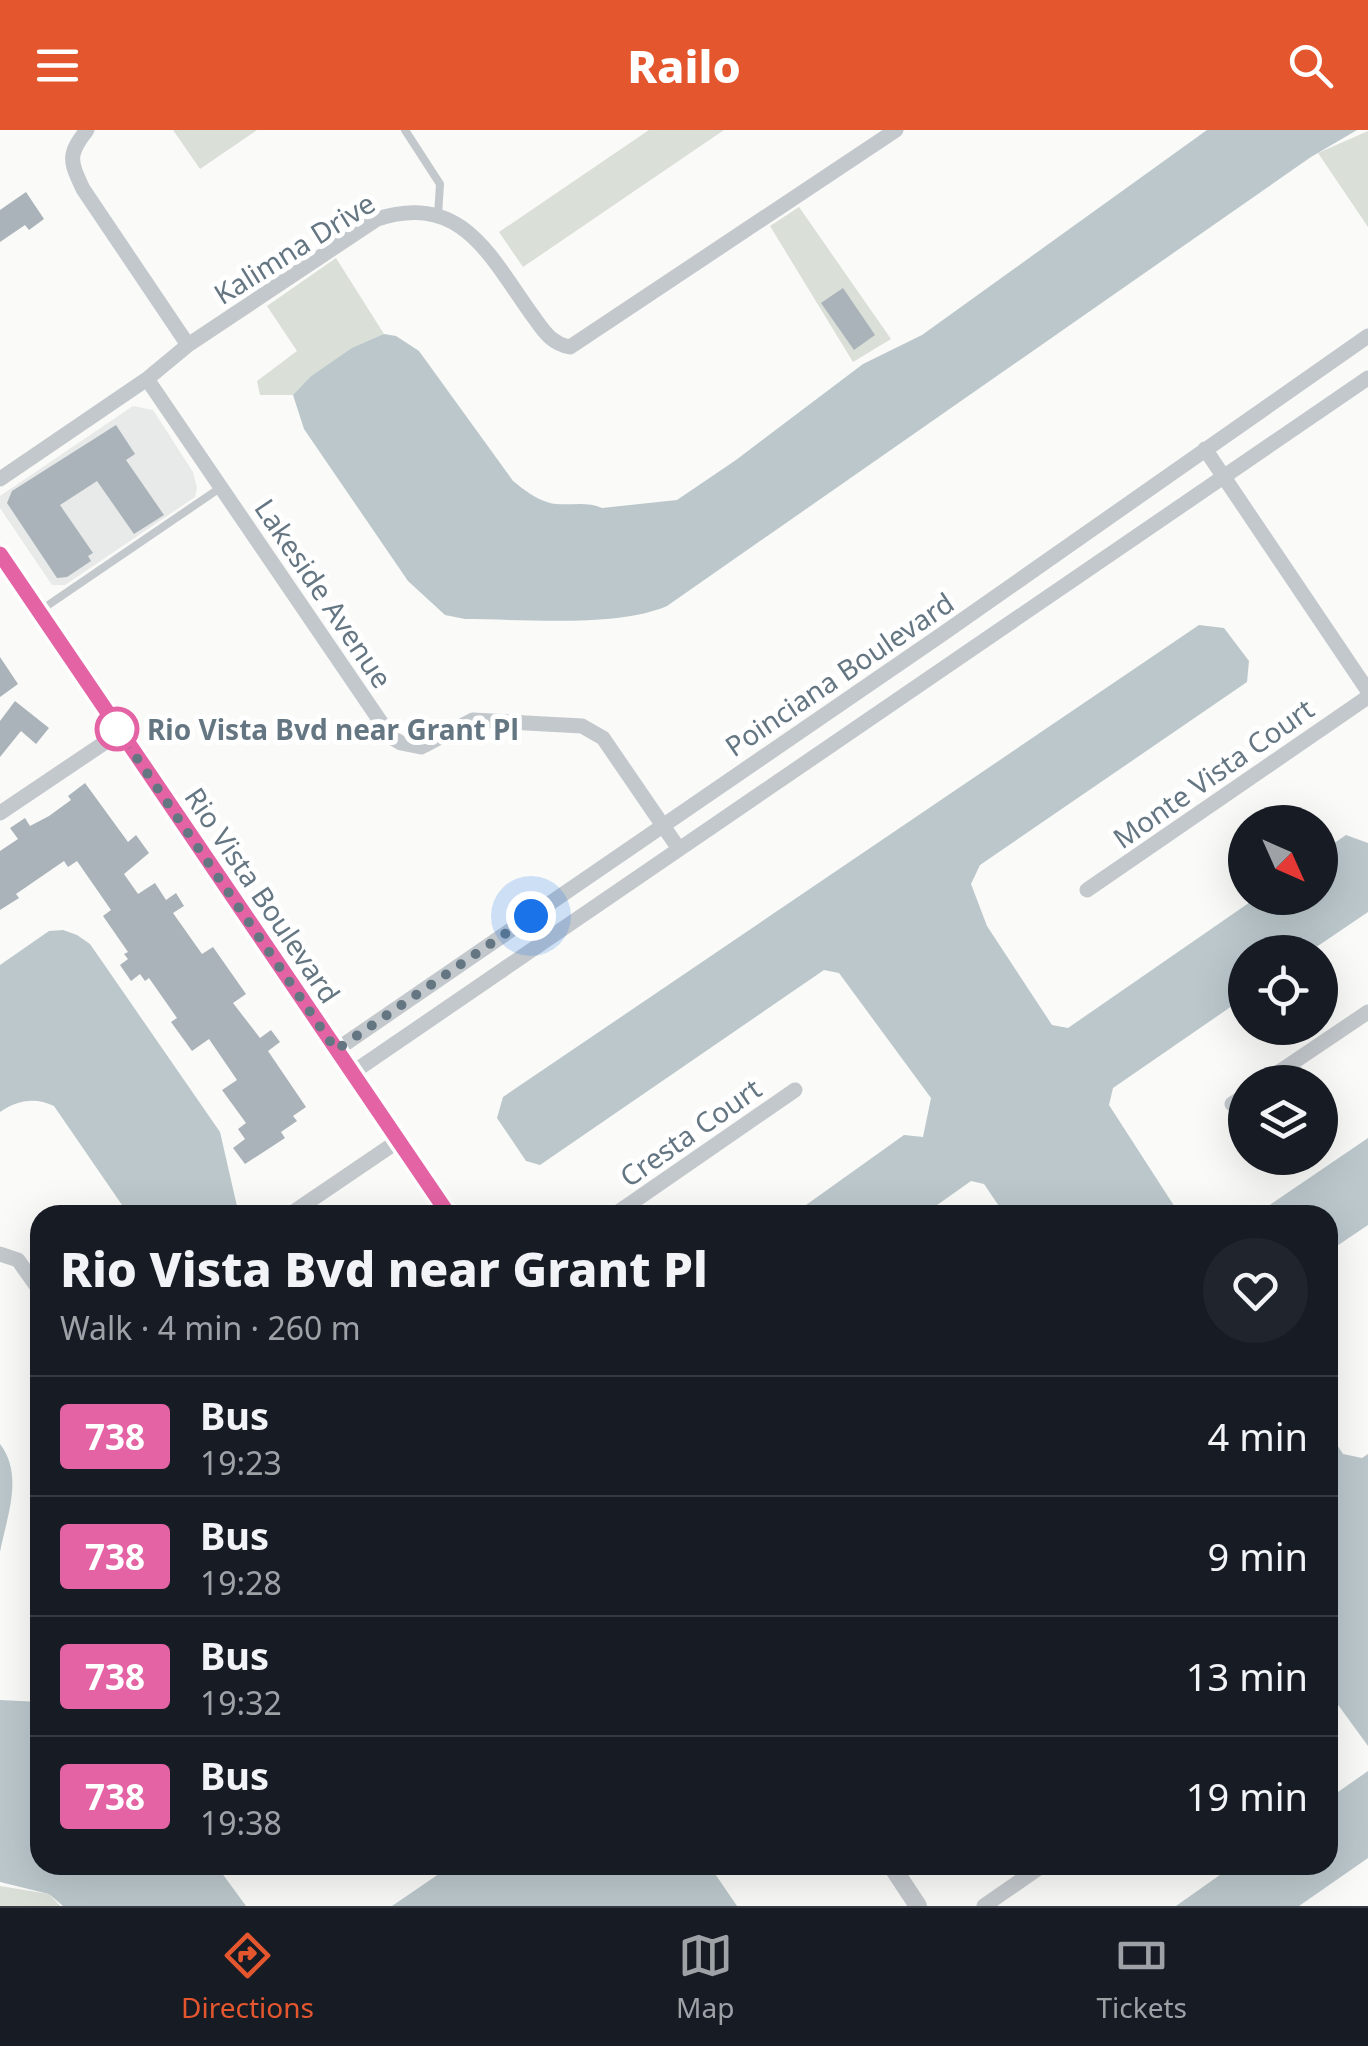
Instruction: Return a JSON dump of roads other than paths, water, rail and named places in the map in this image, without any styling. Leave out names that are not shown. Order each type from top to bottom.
[{"type":"street","points":[[86,130],[72,154],[83,189],[188,346]]},
{"type":"street","points":[[438,215],[472,234],[551,341],[570,347],[896,130]]},
{"type":"street","name":"Kalimna Drive","points":[[0,479],[377,219],[418,211],[438,215]]},
{"type":"street","name":"Poinciana Boulevard","points":[[336,1050],[1368,336]]},
{"type":"street","name":"Poinciana Boulevard","points":[[352,1073],[1368,378]]},
{"type":"street","name":"Lakeside Avenue","points":[[147,379],[392,737],[421,747],[473,720],[582,726],[603,738],[679,849]]},
{"type":"street","points":[[1206,449],[1368,694]]},
{"type":"street","name":"Rio Vista Boulevard","points":[[0,554],[442,1205]]},
{"type":"street","points":[[941,635],[956,659]]},
{"type":"street","name":"Monte Vista Court","points":[[1087,890],[1368,694]]},
{"type":"street","points":[[0,813],[119,733]]},
{"type":"street","points":[[1289,1065],[1368,1012]]},
{"type":"street","name":"Cresta Court","points":[[628,1205],[794,1090]]},
{"type":"street","points":[[304,1205],[398,1141]]},
{"type":"street","points":[[0,1254],[18,1260],[30,1277]]},
{"type":"street","points":[[897,1875],[918,1906]]},
{"type":"street","points":[[984,1906],[1029,1875]]},
{"type":"lane","points":[[405,130],[440,184],[438,215]]},
{"type":"lane","points":[[38,612],[221,487]]},
{"type":"place","name":"Rio Vista Bvd near Grant Pl","points":[[117,729]]}]
